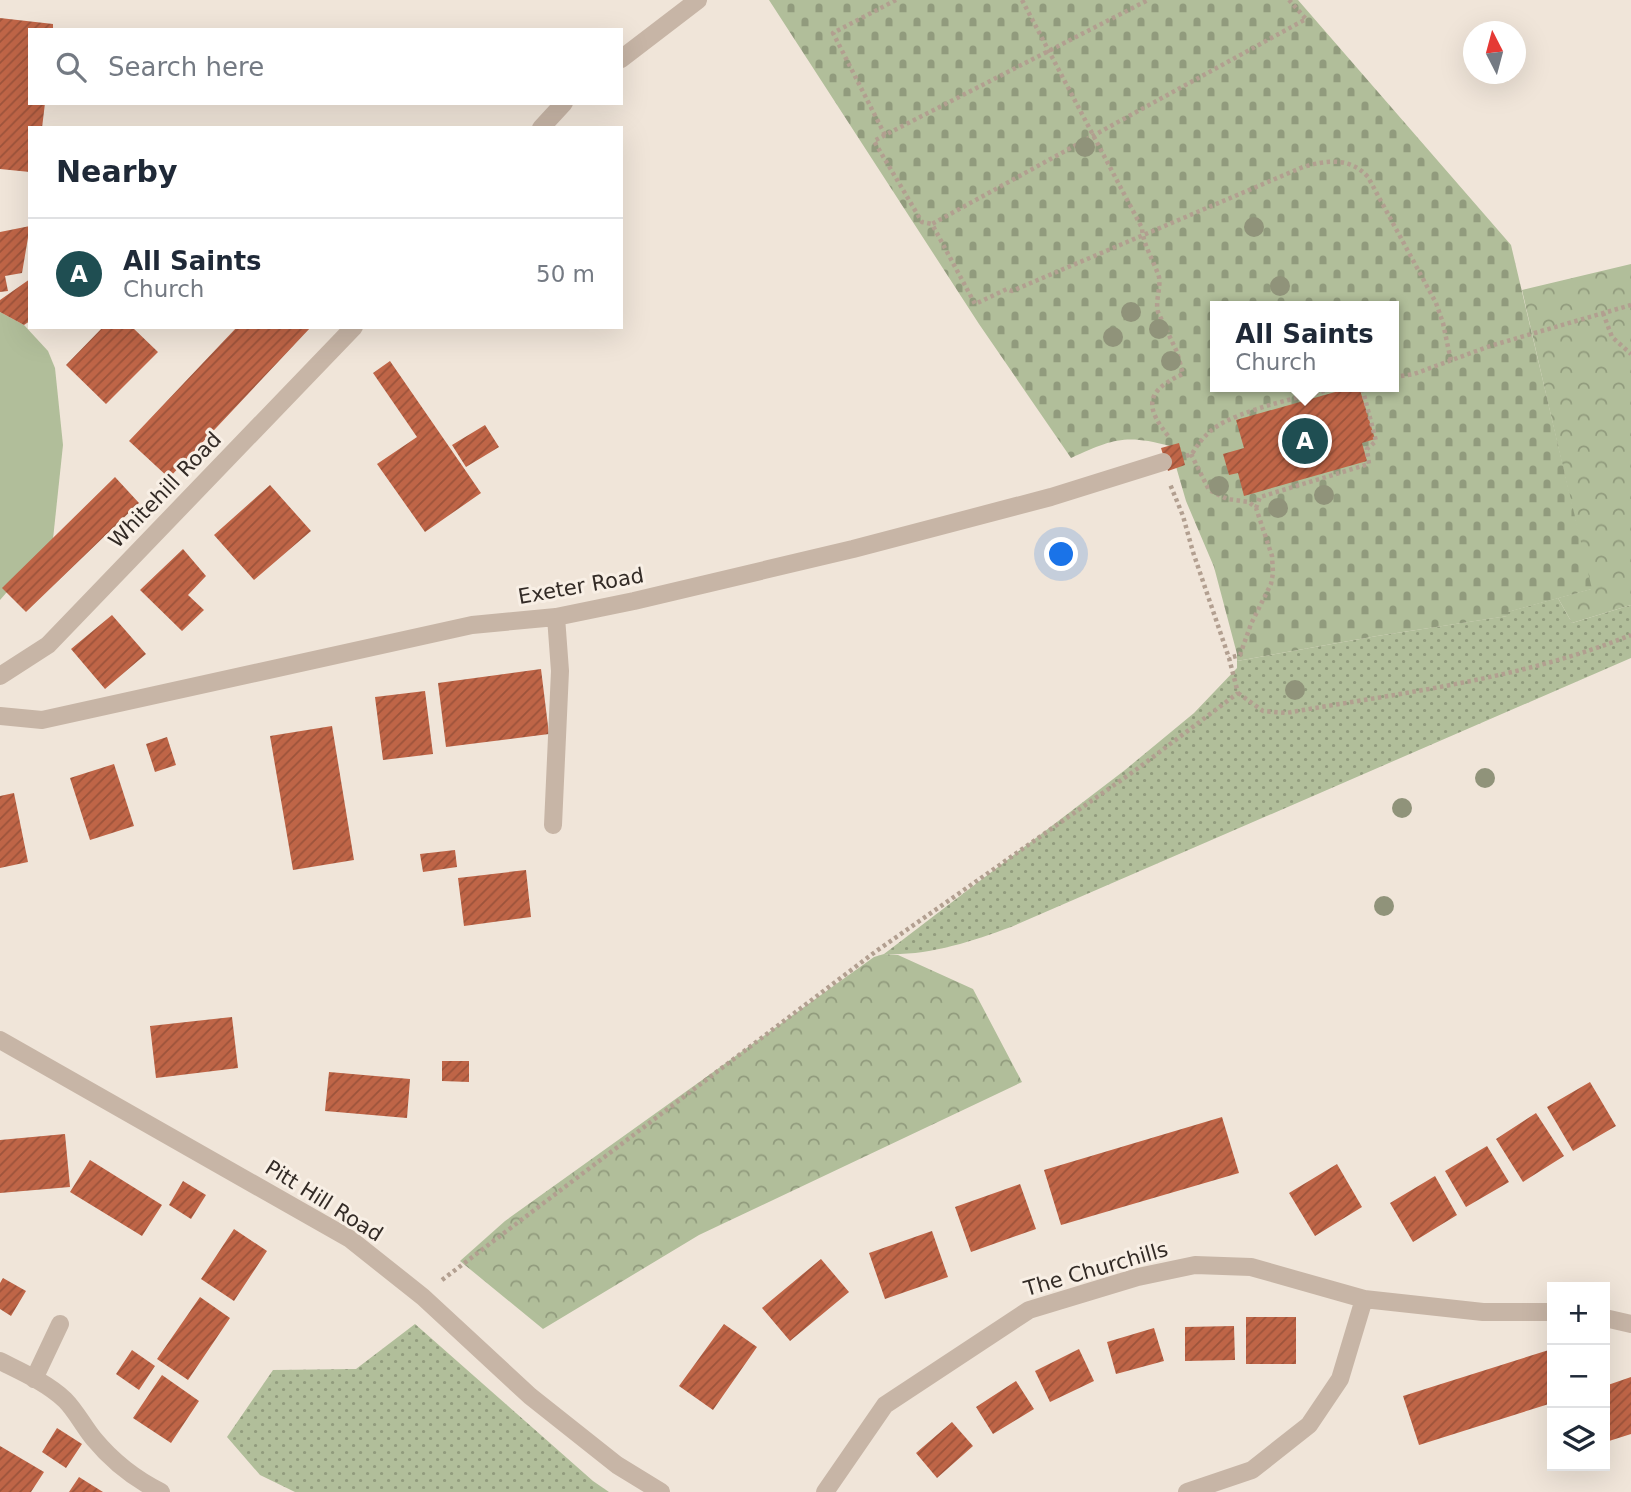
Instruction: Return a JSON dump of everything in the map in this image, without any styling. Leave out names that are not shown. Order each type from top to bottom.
[{"type":"street","points":[[623,57],[698,0]]},
{"type":"street","points":[[543,126],[562,105]]},
{"type":"street","name":"Whitehill Road","points":[[0,676],[48,645],[352,329]]},
{"type":"street","name":"Exeter Road","points":[[0,716],[41,720],[472,625],[556,617],[853,549],[1051,497],[1163,461]]},
{"type":"street","points":[[553,825],[560,671],[556,617]]},
{"type":"street","name":"Pitt Hill Road","points":[[0,1040],[350,1239],[424,1297],[530,1396],[617,1465],[661,1492]]},
{"type":"street","name":"The Churchills","points":[[825,1492],[885,1405],[1029,1310],[1138,1276],[1195,1265],[1251,1267],[1364,1299],[1483,1311],[1547,1312]]},
{"type":"street","points":[[1187,1492],[1252,1470],[1309,1425],[1340,1379],[1364,1299]]},
{"type":"street","points":[[1610,1319],[1631,1324]]},
{"type":"street","points":[[34,1379],[60,1324]]},
{"type":"street","points":[[0,1361],[34,1379],[64,1400],[116,1463],[138,1481],[162,1492]]},
{"type":"path","points":[[885,135],[833,33],[896,0]]},
{"type":"path","points":[[1022,0],[1142,228],[1142,235],[1159,278],[1158,312],[1184,374],[1158,388],[1153,399],[1153,410],[1156,420],[1177,443]]},
{"type":"path","points":[[1147,0],[874,141],[922,222],[932,224],[1306,19],[1289,0]]},
{"type":"path","points":[[932,224],[975,303],[1007,289],[1012,291],[1303,167],[1321,162],[1343,162],[1359,167],[1368,177],[1436,303],[1451,361]]},
{"type":"path","points":[[1399,376],[1414,374],[1490,346],[1631,305]]},
{"type":"path","points":[[1603,313],[1612,337],[1631,355]]},
{"type":"path","points":[[1322,392],[1237,416],[1215,427],[1202,438],[1192,454],[1163,461],[1229,658],[1238,693],[1263,711],[1286,713],[1479,679],[1607,645],[1631,635]]},
{"type":"path","points":[[1184,450],[1192,454],[1209,490],[1227,499],[1249,502],[1369,464],[1367,449],[1376,441],[1363,392]]},
{"type":"path","points":[[1256,508],[1260,497]]},
{"type":"path","points":[[1229,658],[1240,655],[1245,638],[1265,600],[1273,573],[1272,556],[1256,508],[1249,502]]},
{"type":"path","points":[[424,1297],[437,1283],[579,1174],[875,952],[1137,769],[1238,693]]},
{"type":"green space","points":[[769,0],[1298,0],[1511,245],[1592,589],[1508,612],[1508,616],[1237,661],[1214,567],[1186,501],[1170,446],[1141,440],[1119,440],[1071,458],[979,324]]},
{"type":"green space","points":[[1631,264],[1631,605],[1572,623],[1558,598],[1591,589],[1522,290]]},
{"type":"green space","points":[[0,312],[24,325],[48,351],[55,368],[63,445],[53,539],[0,600]]},
{"type":"green space","points":[[1558,598],[1572,623],[1631,605],[1631,658],[1011,927],[933,950],[884,954],[1125,770],[1194,713],[1237,668],[1237,661],[1507,616],[1507,612]]},
{"type":"green space","points":[[884,954],[898,955],[973,989],[1022,1082],[699,1235],[543,1329],[460,1261],[505,1221],[874,957]]},
{"type":"green space","points":[[415,1324],[593,1481],[609,1492],[295,1492],[260,1475],[227,1437],[273,1370],[356,1369]]},
{"type":"building","points":[[0,18],[53,24],[53,28],[28,28],[28,105],[45,105],[42,126],[28,126],[28,172],[0,169]]},
{"type":"building","points":[[28,226],[22,273],[5,276],[8,291],[0,292],[0,232]]},
{"type":"building","points":[[28,280],[28,322],[24,325],[0,312],[0,300]]},
{"type":"building","points":[[101,329],[134,329],[158,352],[106,404],[66,365]]},
{"type":"building","points":[[235,329],[309,329],[169,478],[129,441]]},
{"type":"building","points":[[390,361],[481,493],[425,532],[377,464],[417,437],[373,373]]},
{"type":"building","points":[[1335,392],[1361,392],[1375,439],[1362,443],[1367,461],[1244,496],[1238,473],[1229,475],[1223,454],[1244,448],[1236,420]]},
{"type":"building","points":[[485,425],[499,447],[466,467],[452,445]]},
{"type":"building","points":[[1179,443],[1185,465],[1168,471],[1161,448]]},
{"type":"building","points":[[115,477],[139,503],[26,612],[2,588]]},
{"type":"building","points":[[270,485],[311,531],[254,580],[214,535]]},
{"type":"building","points":[[183,549],[206,576],[188,595],[204,610],[182,631],[140,590]]},
{"type":"building","points":[[112,615],[146,654],[105,689],[71,649]]},
{"type":"building","points":[[541,669],[549,734],[446,747],[438,683]]},
{"type":"building","points":[[425,691],[433,754],[383,760],[375,697]]},
{"type":"building","points":[[332,726],[354,860],[293,870],[270,736]]},
{"type":"building","points":[[167,737],[176,765],[155,772],[146,744]]},
{"type":"building","points":[[114,764],[134,826],[90,840],[70,778]]},
{"type":"building","points":[[14,793],[28,862],[0,868],[0,796]]},
{"type":"building","points":[[455,850],[457,867],[423,872],[420,854]]},
{"type":"building","points":[[526,870],[531,917],[464,926],[458,878]]},
{"type":"building","points":[[232,1017],[238,1068],[156,1078],[150,1026]]},
{"type":"building","points":[[442,1061],[469,1061],[469,1082],[442,1081]]},
{"type":"building","points":[[329,1072],[410,1079],[407,1118],[325,1111]]},
{"type":"building","points":[[1590,1082],[1616,1126],[1573,1151],[1547,1107]]},
{"type":"building","points":[[1536,1113],[1564,1156],[1523,1182],[1496,1139]]},
{"type":"building","points":[[1222,1117],[1239,1173],[1061,1225],[1044,1170]]},
{"type":"building","points":[[65,1134],[70,1187],[0,1193],[0,1140]]},
{"type":"building","points":[[1487,1146],[1509,1182],[1466,1207],[1445,1171]]},
{"type":"building","points":[[90,1160],[162,1205],[142,1236],[70,1192]]},
{"type":"building","points":[[1337,1164],[1362,1207],[1315,1236],[1289,1193]]},
{"type":"building","points":[[1435,1176],[1457,1215],[1413,1242],[1390,1203]]},
{"type":"building","points":[[183,1181],[206,1195],[191,1219],[169,1205]]},
{"type":"building","points":[[1020,1184],[1036,1229],[971,1252],[955,1207]]},
{"type":"building","points":[[234,1229],[267,1251],[234,1301],[201,1279]]},
{"type":"building","points":[[932,1231],[948,1277],[885,1299],[869,1253]]},
{"type":"building","points":[[821,1259],[849,1292],[790,1341],[762,1308]]},
{"type":"building","points":[[3,1278],[26,1291],[11,1316],[0,1309],[0,1283]]},
{"type":"building","points":[[200,1297],[230,1318],[188,1380],[157,1359]]},
{"type":"building","points":[[1246,1317],[1296,1317],[1296,1364],[1246,1364]]},
{"type":"building","points":[[724,1324],[757,1347],[713,1410],[679,1386]]},
{"type":"building","points":[[1234,1326],[1235,1360],[1185,1361],[1185,1327]]},
{"type":"building","points":[[1154,1328],[1164,1361],[1116,1374],[1107,1342]]},
{"type":"building","points":[[1079,1349],[1094,1381],[1050,1402],[1035,1371]]},
{"type":"building","points":[[132,1350],[155,1366],[139,1390],[116,1374]]},
{"type":"building","points":[[1547,1351],[1547,1405],[1419,1445],[1403,1396]]},
{"type":"building","points":[[162,1375],[199,1401],[171,1443],[133,1418]]},
{"type":"building","points":[[1631,1377],[1631,1434],[1610,1441],[1610,1408],[1610,1384]]},
{"type":"building","points":[[1016,1381],[1034,1409],[993,1434],[976,1407]]},
{"type":"building","points":[[952,1422],[973,1446],[937,1478],[916,1453]]},
{"type":"building","points":[[57,1428],[82,1444],[66,1468],[42,1452]]},
{"type":"building","points":[[0,1446],[44,1472],[31,1492],[0,1492]]},
{"type":"building","points":[[79,1477],[103,1492],[69,1492]]},
{"type":"place","name":"All Saints","points":[[1305,441]]}]
